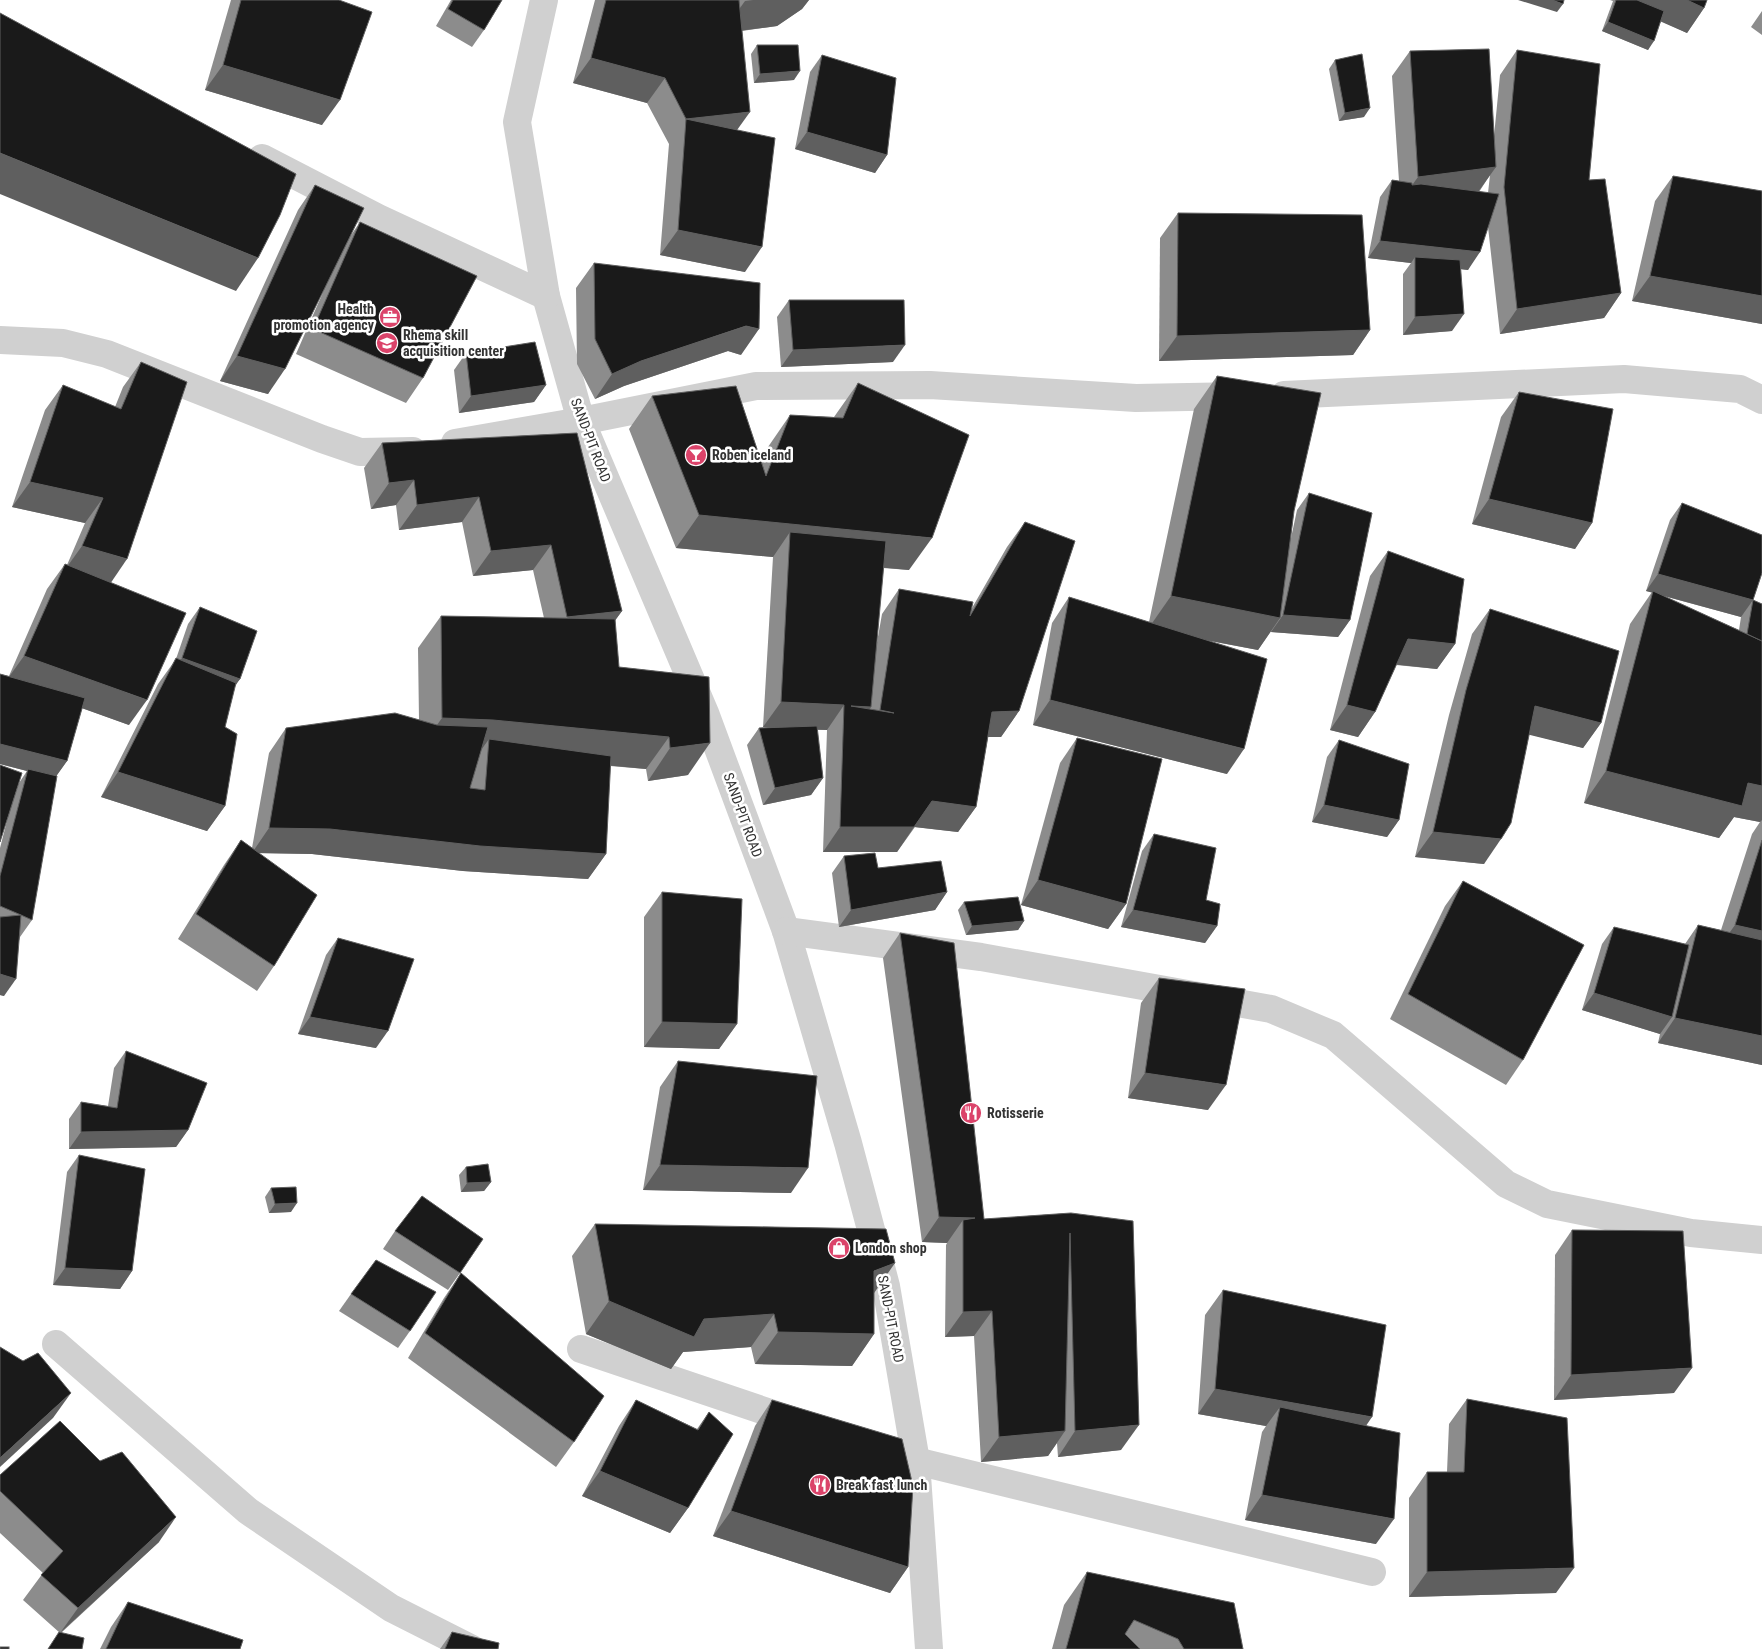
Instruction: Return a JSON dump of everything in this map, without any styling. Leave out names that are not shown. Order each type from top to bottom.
[{"type":"street","name":"SAND-PIT ROAD","points":[[544,0],[517,122],[546,296],[581,421],[705,713],[786,931],[848,1144],[886,1286],[916,1461],[929,1649]]},
{"type":"street","points":[[237,146],[378,218],[546,296]]},
{"type":"street","points":[[0,340],[63,343],[107,354],[322,440],[360,452],[408,452],[581,421],[756,386],[930,385],[1136,398],[1281,396],[1624,379],[1740,389],[1762,400]]},
{"type":"street","points":[[786,931],[981,958],[1271,1010],[1333,1035],[1506,1184],[1547,1204],[1691,1233],[1762,1240]]},
{"type":"street","points":[[56,1344],[248,1511],[391,1608],[472,1649]]},
{"type":"street","points":[[581,1349],[823,1430]]},
{"type":"street","points":[[878,1449],[916,1461],[1372,1572]]},
{"type":"building","points":[[241,0],[339,0],[372,12],[340,100],[223,65]]},
{"type":"building","points":[[453,0],[502,0],[484,30],[448,9]]},
{"type":"building","points":[[606,0],[739,0],[750,112],[686,119],[665,78],[591,58]]},
{"type":"building","points":[[1552,0],[1564,0],[1563,4]]},
{"type":"building","points":[[1616,0],[1637,0],[1664,11],[1654,41],[1608,22]]},
{"type":"building","points":[[1687,0],[1707,0],[1704,8]]},
{"type":"building","points":[[0,13],[296,174],[280,215],[258,258],[0,153]]},
{"type":"building","points":[[757,45],[798,45],[800,71],[760,74]]},
{"type":"building","points":[[1489,49],[1496,167],[1418,177],[1410,51]]},
{"type":"building","points":[[1517,50],[1600,64],[1589,180],[1605,179],[1621,293],[1517,309],[1504,187]]},
{"type":"building","points":[[1362,54],[1370,108],[1345,113],[1335,60]]},
{"type":"building","points":[[822,55],[896,78],[887,155],[807,132]]},
{"type":"building","points":[[686,119],[775,138],[762,247],[678,230]]},
{"type":"building","points":[[1673,176],[1762,191],[1762,296],[1650,276]]},
{"type":"building","points":[[1392,180],[1412,183],[1412,185],[1421,184],[1499,194],[1480,252],[1380,241]]},
{"type":"building","points":[[315,185],[364,208],[285,369],[237,356]]},
{"type":"building","points":[[1178,213],[1362,215],[1370,330],[1177,336]]},
{"type":"building","points":[[360,222],[477,276],[423,378],[313,329]]},
{"type":"building","points":[[1415,257],[1460,260],[1464,314],[1415,317]]},
{"type":"building","points":[[594,263],[760,283],[759,329],[746,326],[641,361],[612,374],[595,339]]},
{"type":"building","points":[[789,300],[904,300],[905,345],[793,350]]},
{"type":"building","points":[[535,342],[546,385],[471,396],[466,353]]},
{"type":"building","points":[[141,362],[187,382],[127,559],[82,546],[103,498],[30,482],[63,385],[121,409]]},
{"type":"building","points":[[1217,376],[1321,393],[1294,511],[1280,618],[1171,596]]},
{"type":"building","points":[[858,383],[969,435],[932,538],[699,515],[652,396],[736,386],[766,476],[790,415],[843,418]]},
{"type":"building","points":[[1519,392],[1613,409],[1592,523],[1489,499]]},
{"type":"building","points":[[577,433],[622,611],[567,617],[551,545],[491,551],[479,497],[417,505],[414,480],[389,483],[382,443]]},
{"type":"building","points":[[1309,493],[1372,513],[1350,620],[1283,615]]},
{"type":"building","points":[[1682,503],[1762,535],[1762,573],[1753,600],[1658,574]]},
{"type":"building","points":[[1025,522],[1075,541],[1019,711],[992,712],[976,807],[932,801],[914,827],[840,827],[844,705],[781,702],[790,532],[886,541],[871,707],[851,706],[894,713],[880,710],[899,589],[973,602],[970,616]]},
{"type":"building","points":[[1388,551],[1464,579],[1455,644],[1408,639],[1375,712],[1347,705]]},
{"type":"building","points":[[65,564],[186,613],[147,700],[24,656]]},
{"type":"building","points":[[1653,591],[1762,641],[1762,786],[1748,783],[1742,806],[1606,771]]},
{"type":"building","points":[[1069,597],[1267,659],[1244,749],[1050,700]]},
{"type":"building","points":[[1753,600],[1762,604],[1762,641],[1747,634]]},
{"type":"building","points":[[200,607],[257,631],[240,679],[182,658]]},
{"type":"building","points":[[1490,609],[1619,651],[1601,723],[1535,706],[1511,823],[1501,839],[1433,832],[1466,690]]},
{"type":"building","points":[[441,616],[615,619],[619,667],[709,677],[710,743],[670,748],[669,737],[493,720],[442,718]]},
{"type":"building","points":[[176,658],[236,683],[225,727],[237,734],[225,806],[118,772]]},
{"type":"building","points":[[0,674],[85,698],[67,761],[0,744]]},
{"type":"building","points":[[395,713],[437,725],[488,727],[470,788],[485,790],[489,739],[611,756],[606,854],[480,846],[330,829],[269,828],[286,728]]},
{"type":"building","points":[[817,726],[823,778],[775,788],[759,728]]},
{"type":"building","points":[[1077,738],[1162,759],[1126,904],[1038,880]]},
{"type":"building","points":[[1339,740],[1409,764],[1399,820],[1324,805]]},
{"type":"building","points":[[0,765],[22,773],[0,842]]},
{"type":"building","points":[[28,769],[57,776],[32,920],[0,906],[0,876]]},
{"type":"building","points":[[1154,834],[1216,848],[1206,900],[1220,904],[1217,926],[1133,910]]},
{"type":"building","points":[[241,840],[317,895],[274,966],[196,914]]},
{"type":"building","points":[[1762,840],[1762,931],[1735,925]]},
{"type":"building","points":[[875,853],[878,868],[941,861],[947,892],[851,910],[844,856]]},
{"type":"building","points":[[1463,881],[1584,945],[1523,1060],[1408,994]]},
{"type":"building","points":[[662,892],[742,899],[737,1024],[662,1022]]},
{"type":"building","points":[[1018,897],[1024,921],[972,926],[964,902]]},
{"type":"building","points":[[21,915],[16,979],[0,974],[0,917]]},
{"type":"building","points":[[1698,925],[1762,940],[1762,1036],[1675,1018]]},
{"type":"building","points":[[1614,927],[1689,945],[1672,1017],[1594,993]]},
{"type":"building","points":[[900,933],[954,943],[984,1219],[1071,1213],[1133,1221],[1139,1425],[1075,1431],[1070,1233],[1065,1431],[999,1437],[992,1311],[963,1312],[963,1220],[975,1218],[939,1217]]},
{"type":"building","points":[[338,938],[414,959],[388,1031],[310,1017]]},
{"type":"building","points":[[1159,978],[1245,989],[1226,1085],[1145,1073]]},
{"type":"building","points":[[126,1051],[207,1083],[188,1130],[81,1132],[81,1102],[117,1108]]},
{"type":"building","points":[[678,1061],[817,1076],[808,1168],[660,1165]]},
{"type":"building","points":[[79,1155],[145,1169],[132,1271],[65,1268]]},
{"type":"building","points":[[488,1164],[491,1182],[467,1183],[466,1167]]},
{"type":"building","points":[[296,1187],[297,1203],[275,1204],[271,1188]]},
{"type":"building","points":[[422,1196],[483,1239],[460,1273],[395,1231]]},
{"type":"building","points":[[595,1224],[886,1229],[895,1263],[874,1271],[874,1334],[778,1332],[774,1314],[704,1319],[694,1337],[609,1301]]},
{"type":"building","points":[[1572,1230],[1683,1231],[1692,1368],[1571,1375]]},
{"type":"building","points":[[376,1260],[436,1292],[410,1331],[351,1294]]},
{"type":"building","points":[[461,1273],[604,1396],[574,1442],[425,1333]]},
{"type":"building","points":[[1223,1290],[1386,1325],[1372,1417],[1215,1389]]},
{"type":"building","points":[[0,1347],[23,1361],[38,1353],[71,1393],[0,1458]]},
{"type":"building","points":[[1467,1399],[1567,1418],[1574,1568],[1427,1572],[1427,1472],[1464,1472]]},
{"type":"building","points":[[636,1400],[698,1430],[709,1412],[733,1434],[688,1508],[600,1471]]},
{"type":"building","points":[[772,1400],[902,1439],[913,1486],[908,1567],[731,1511]]},
{"type":"building","points":[[1280,1407],[1400,1433],[1394,1519],[1262,1495]]},
{"type":"building","points":[[60,1421],[100,1461],[122,1452],[176,1517],[78,1608],[41,1575],[63,1551],[0,1491],[0,1475]]},
{"type":"building","points":[[1087,1572],[1234,1603],[1243,1649],[1184,1649],[1178,1639],[1134,1620],[1125,1634],[1140,1649],[1066,1649]]},
{"type":"building","points":[[128,1602],[243,1640],[240,1649],[106,1649]]},
{"type":"building","points":[[59,1632],[84,1638],[82,1649],[48,1649]]},
{"type":"building","points":[[452,1632],[499,1643],[498,1649],[445,1649]]},
{"type":"building","points":[[0,1647],[9,1647],[9,1649],[0,1649]]},
{"type":"place","name":"Health promotion agency","points":[[390,317]]},
{"type":"place","name":"Rhema skill acquisition center","points":[[387,343]]},
{"type":"place","name":"Roben iceland","points":[[696,455]]},
{"type":"place","name":"Rotisserie","points":[[971,1113]]},
{"type":"place","name":"London shop","points":[[839,1248]]},
{"type":"place","name":"Break fast lunch","points":[[820,1485]]}]
